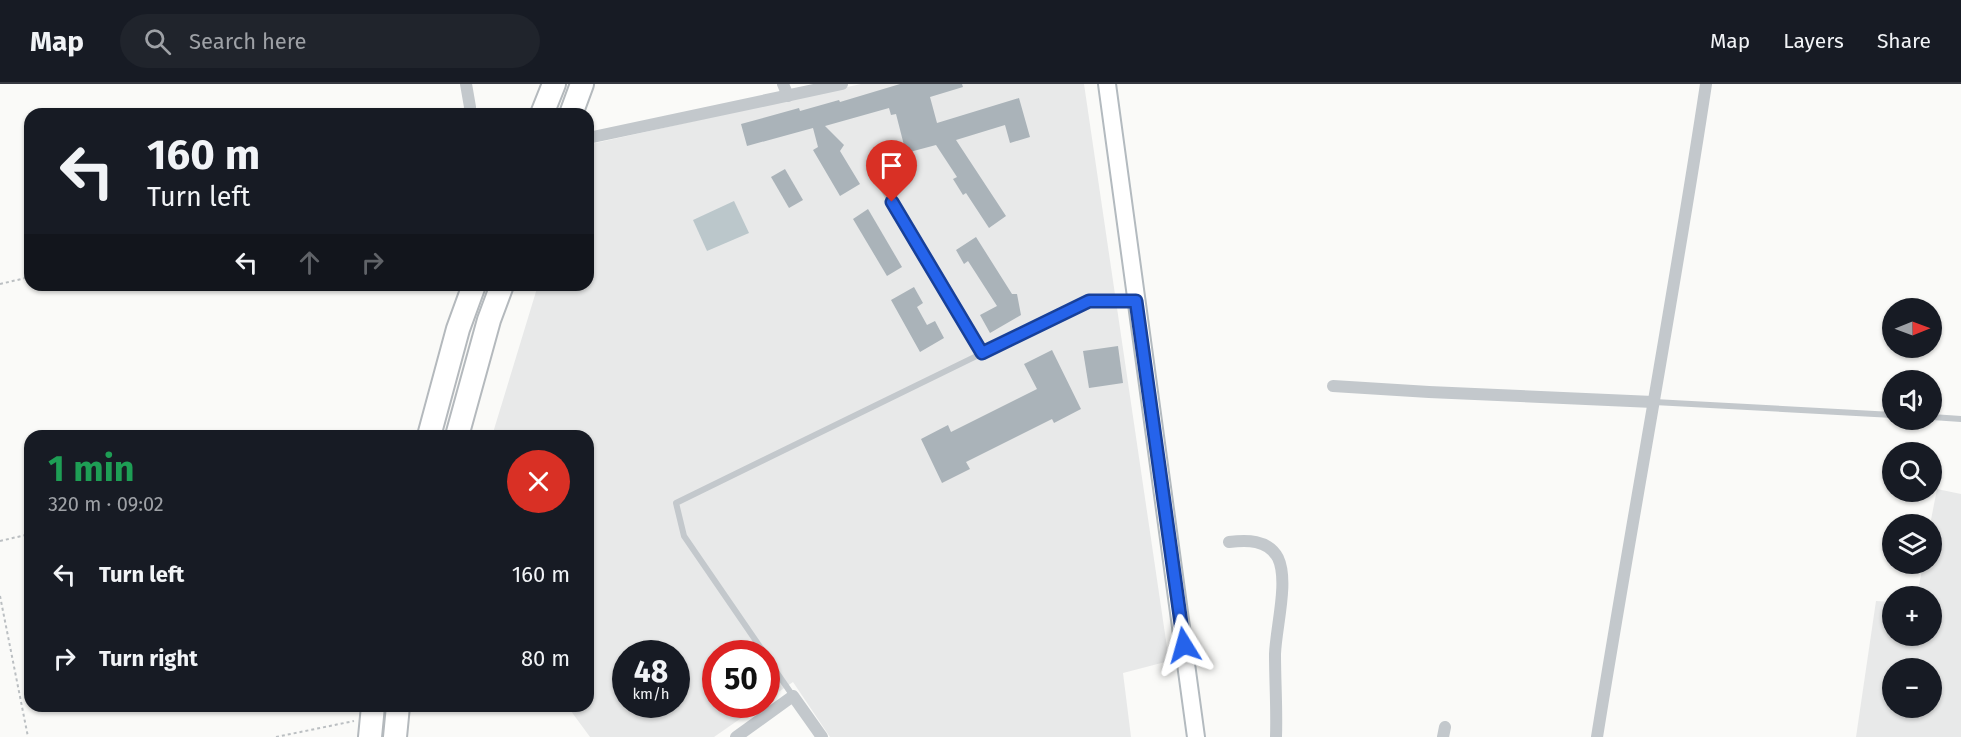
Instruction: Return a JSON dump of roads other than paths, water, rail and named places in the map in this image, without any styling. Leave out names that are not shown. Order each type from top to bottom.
[{"type":"highway","points":[[544,108],[554,84]]},
{"type":"highway","points":[[572,108],[582,84]]},
{"type":"highway","points":[[431,430],[458,329],[472,291]]},
{"type":"highway","points":[[459,430],[489,320],[500,291]]},
{"type":"highway","points":[[395,737],[397,712]]},
{"type":"main road","points":[[1107,84],[1196,737]]},
{"type":"street","points":[[466,84],[470,108]]},
{"type":"street","points":[[594,137],[785,90],[842,84]]},
{"type":"street","points":[[1597,737],[1683,233],[1706,84]]},
{"type":"street","points":[[1334,386],[1653,402]]},
{"type":"street","points":[[1229,542],[1250,540],[1263,544],[1279,559],[1282,586],[1275,654],[1276,737]]},
{"type":"street","points":[[736,737],[793,696],[822,737]]},
{"type":"lane","points":[[880,184],[982,353]]},
{"type":"lane","points":[[756,640],[684,536],[675,503],[1089,301],[1136,301]]},
{"type":"lane","points":[[1653,402],[1882,414]]},
{"type":"lane","points":[[1942,418],[1961,419]]},
{"type":"lane","points":[[780,676],[793,696]]}]
